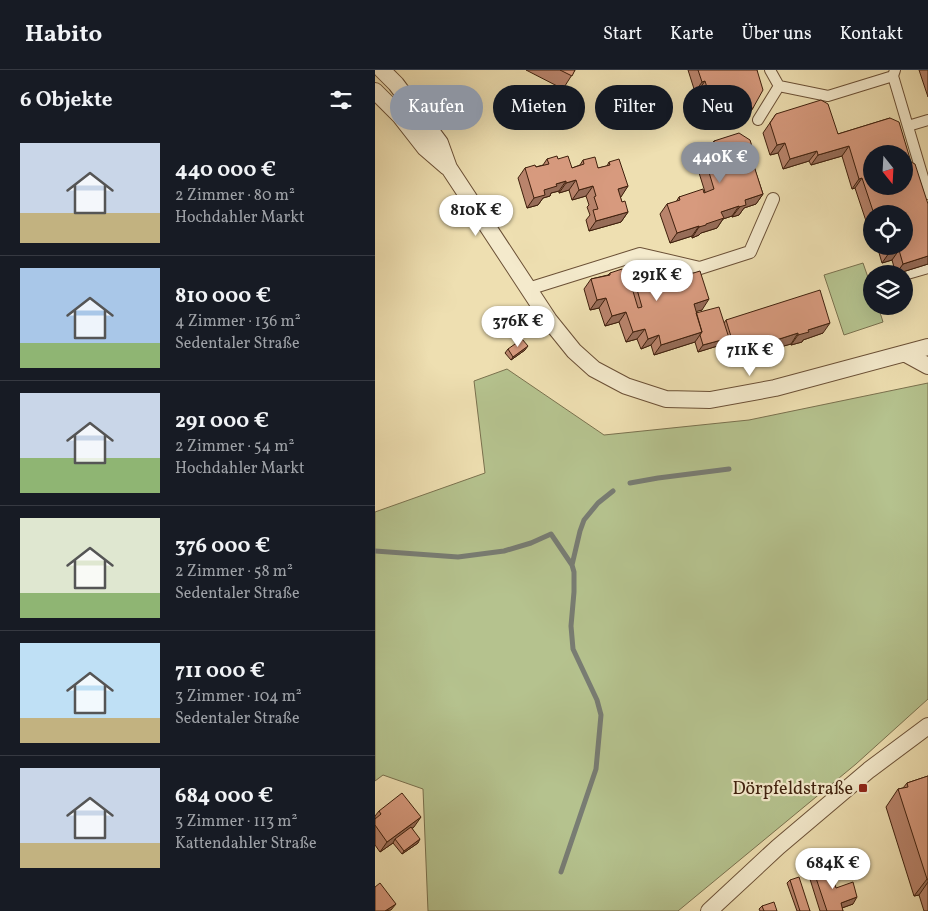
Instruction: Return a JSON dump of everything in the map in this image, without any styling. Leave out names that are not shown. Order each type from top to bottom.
[{"type":"street","points":[[382,70],[396,84],[440,143],[449,168],[549,320],[574,351],[594,369],[626,386],[666,399],[710,400],[775,388],[928,347]]},
{"type":"street","points":[[770,70],[779,86],[828,96],[894,73],[928,194]]},
{"type":"street","points":[[758,120],[779,86]]},
{"type":"street","points":[[375,91],[400,116],[425,148],[449,168]]},
{"type":"street","points":[[908,126],[928,120]]},
{"type":"street","points":[[528,289],[640,254],[700,268],[750,252],[773,199]]},
{"type":"street","points":[[913,272],[928,268]]},
{"type":"street","points":[[905,354],[928,366]]},
{"type":"street","points":[[709,911],[778,847],[869,770],[928,726]]},
{"type":"green space","points":[[863,263],[863,315],[881,315],[883,322],[844,335],[824,275]]},
{"type":"green space","points":[[507,369],[604,435],[749,420],[928,383],[928,699],[856,764],[678,911],[428,911],[423,789],[383,775],[375,781],[375,512],[485,473],[474,381]]},
{"type":"building","points":[[560,70],[575,70],[572,76]]},
{"type":"building","points":[[698,70],[757,70],[763,90],[752,108],[752,85],[706,85],[705,81],[702,82]]},
{"type":"building","points":[[821,100],[828,104],[838,134],[890,118],[899,122],[906,145],[863,145],[863,181],[862,178],[859,179],[849,146],[818,155],[817,151],[790,159],[785,143],[777,145],[770,123],[776,114]]},
{"type":"building","points":[[739,133],[750,140],[757,162],[754,166],[763,194],[745,200],[746,205],[721,212],[724,218],[677,233],[667,204],[680,200],[679,197],[703,189],[704,193],[714,189],[702,149],[715,146],[714,141]]},
{"type":"building","points":[[557,156],[558,159],[568,156],[572,168],[584,164],[583,160],[595,157],[598,168],[610,165],[609,162],[619,159],[628,186],[618,189],[622,202],[625,201],[628,212],[596,221],[593,210],[598,209],[593,186],[579,190],[576,180],[556,184],[557,186],[544,190],[545,195],[534,198],[525,168],[549,164],[547,159]]},
{"type":"building","points":[[913,163],[915,164],[928,204],[928,256],[903,264],[900,255],[913,255],[913,205],[871,205],[868,195],[913,195]]},
{"type":"building","points":[[683,264],[687,275],[700,271],[709,299],[694,304],[702,332],[661,345],[659,335],[648,339],[645,329],[633,332],[626,312],[612,316],[606,298],[597,300],[591,279],[610,275],[610,273],[622,269],[625,279],[629,278],[638,308],[642,307],[634,279]]},
{"type":"building","points":[[820,290],[830,323],[808,330],[809,332],[798,335],[798,333],[767,343],[768,345],[736,353],[726,320]]},
{"type":"building","points":[[719,307],[729,338],[703,345],[700,335],[702,332],[696,313]]},
{"type":"building","points":[[522,339],[528,346],[513,357],[508,349]]},
{"type":"building","points":[[928,776],[927,879],[898,789],[908,787],[907,783]]},
{"type":"building","points":[[402,793],[421,817],[387,842],[375,825],[375,819],[381,814],[379,811]]},
{"type":"building","points":[[411,827],[420,839],[404,851],[395,839]]},
{"type":"building","points":[[829,864],[836,888],[853,882],[857,897],[841,903],[843,911],[827,911],[813,869]]},
{"type":"building","points":[[799,877],[810,911],[800,911],[790,880]]},
{"type":"building","points":[[380,883],[396,904],[385,911],[375,911],[375,887]]},
{"type":"building","points":[[774,902],[777,911],[764,911],[762,906]]},
{"type":"waterway","points":[[630,483],[729,469]]},
{"type":"waterway","points":[[561,872],[596,769],[601,715],[597,700],[573,649],[571,626],[574,572],[572,565],[584,520],[598,503],[613,491]]},
{"type":"waterway","points":[[375,551],[458,557],[504,551],[531,543],[551,534],[572,565]]},
{"type":"place","name":"Dörpfeldstraße","points":[[863,788]]}]
